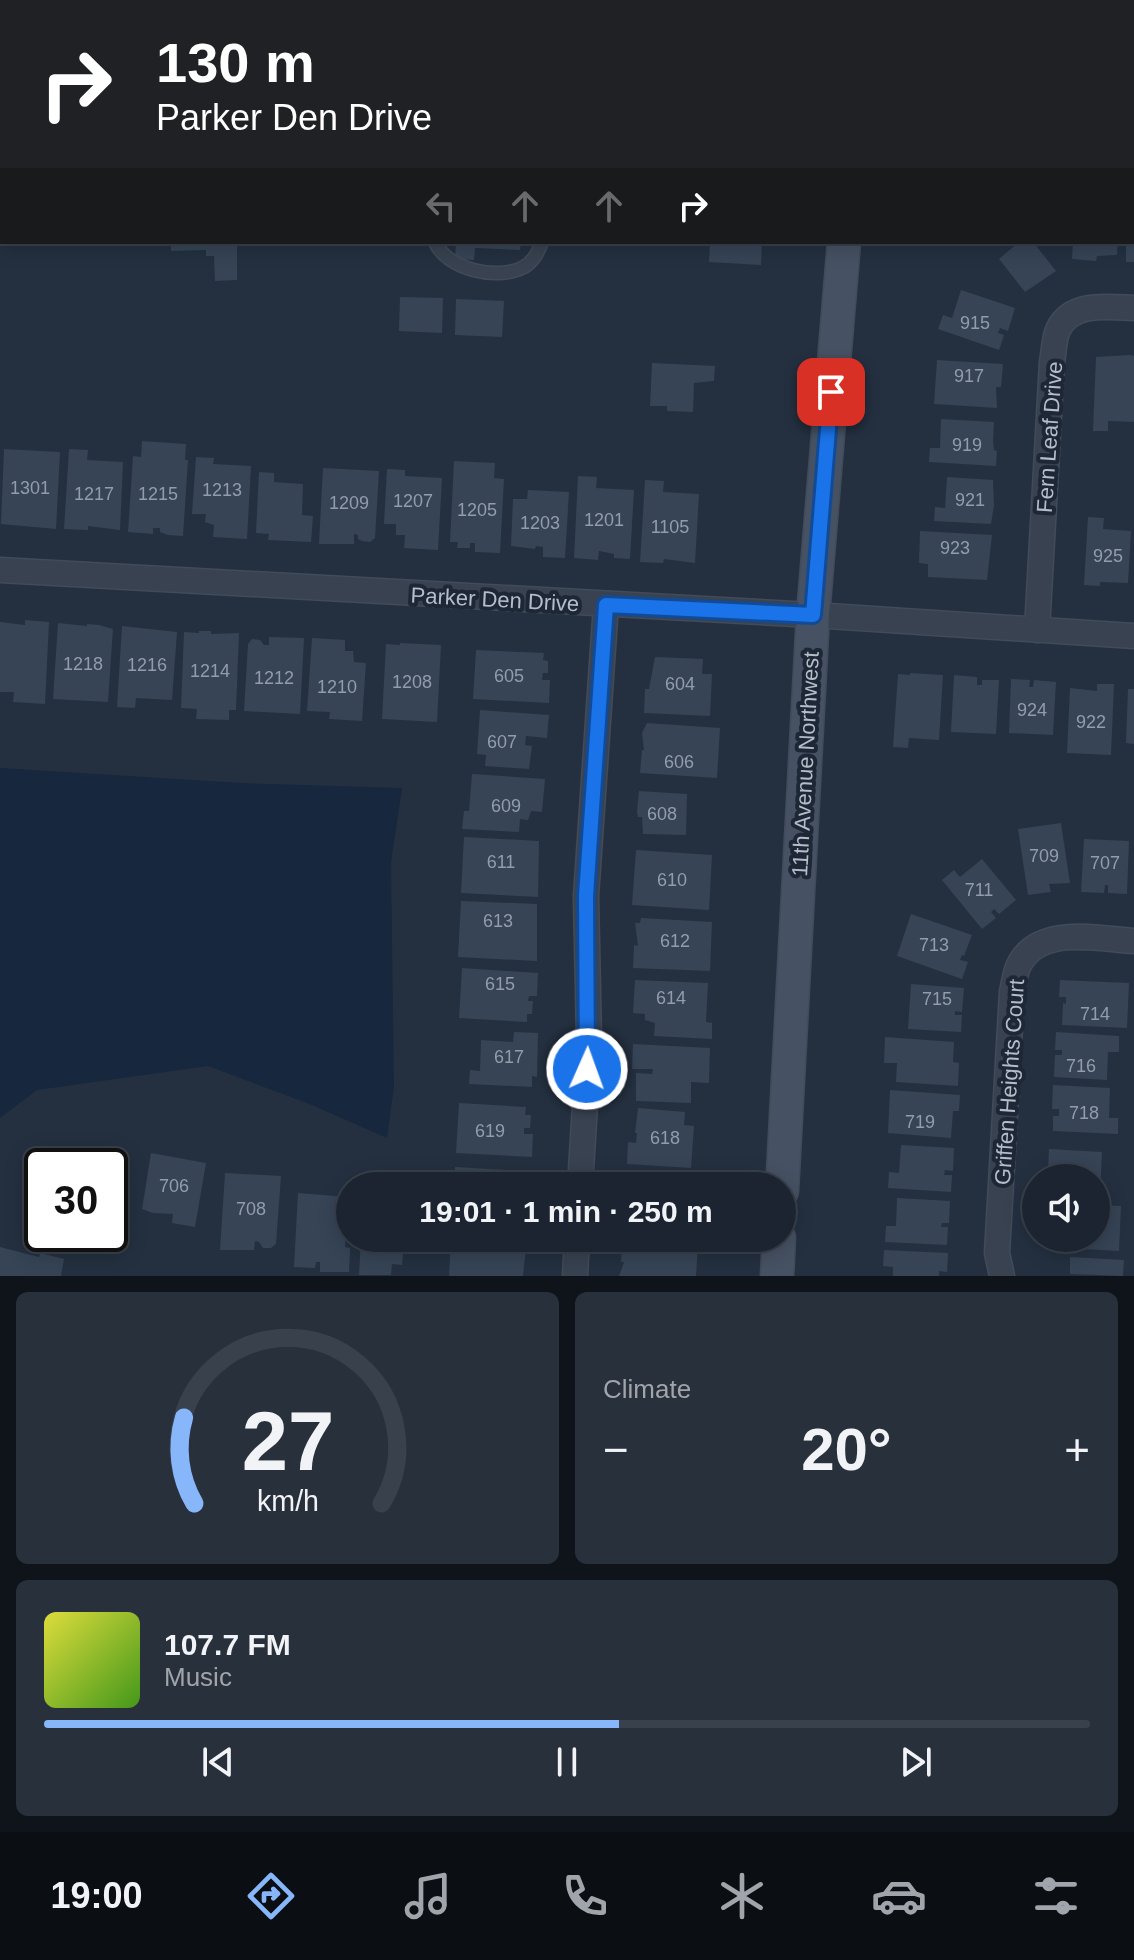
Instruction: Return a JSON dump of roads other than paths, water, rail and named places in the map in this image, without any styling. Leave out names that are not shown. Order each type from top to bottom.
[{"type":"street","name":"11th Avenue Northwest","points":[[783,1172],[813,615],[844,244]]},
{"type":"street","name":"Fern Leaf Drive","points":[[1037,630],[1052,362],[1058,329],[1074,313],[1096,306],[1134,308]]},
{"type":"street","name":"Parker Den Drive","points":[[0,570],[1134,636]]},
{"type":"street","points":[[581,1172],[589,1040],[586,896],[606,605]]},
{"type":"street","name":"Griffen Heights Court","points":[[1002,1276],[997,1253],[1012,992],[1018,966],[1032,948],[1058,937],[1134,941]]},
{"type":"street","points":[[575,1276],[576,1252]]},
{"type":"street","points":[[777,1276],[778,1252]]},
{"type":"lane","points":[[436,244],[439,250],[457,263],[493,274],[522,268],[536,256],[541,244]]},
{"type":"water","points":[[0,768],[241,783],[402,788],[391,862],[394,1087],[387,1138],[312,1105],[208,1066],[37,1090],[0,1118]]}]
